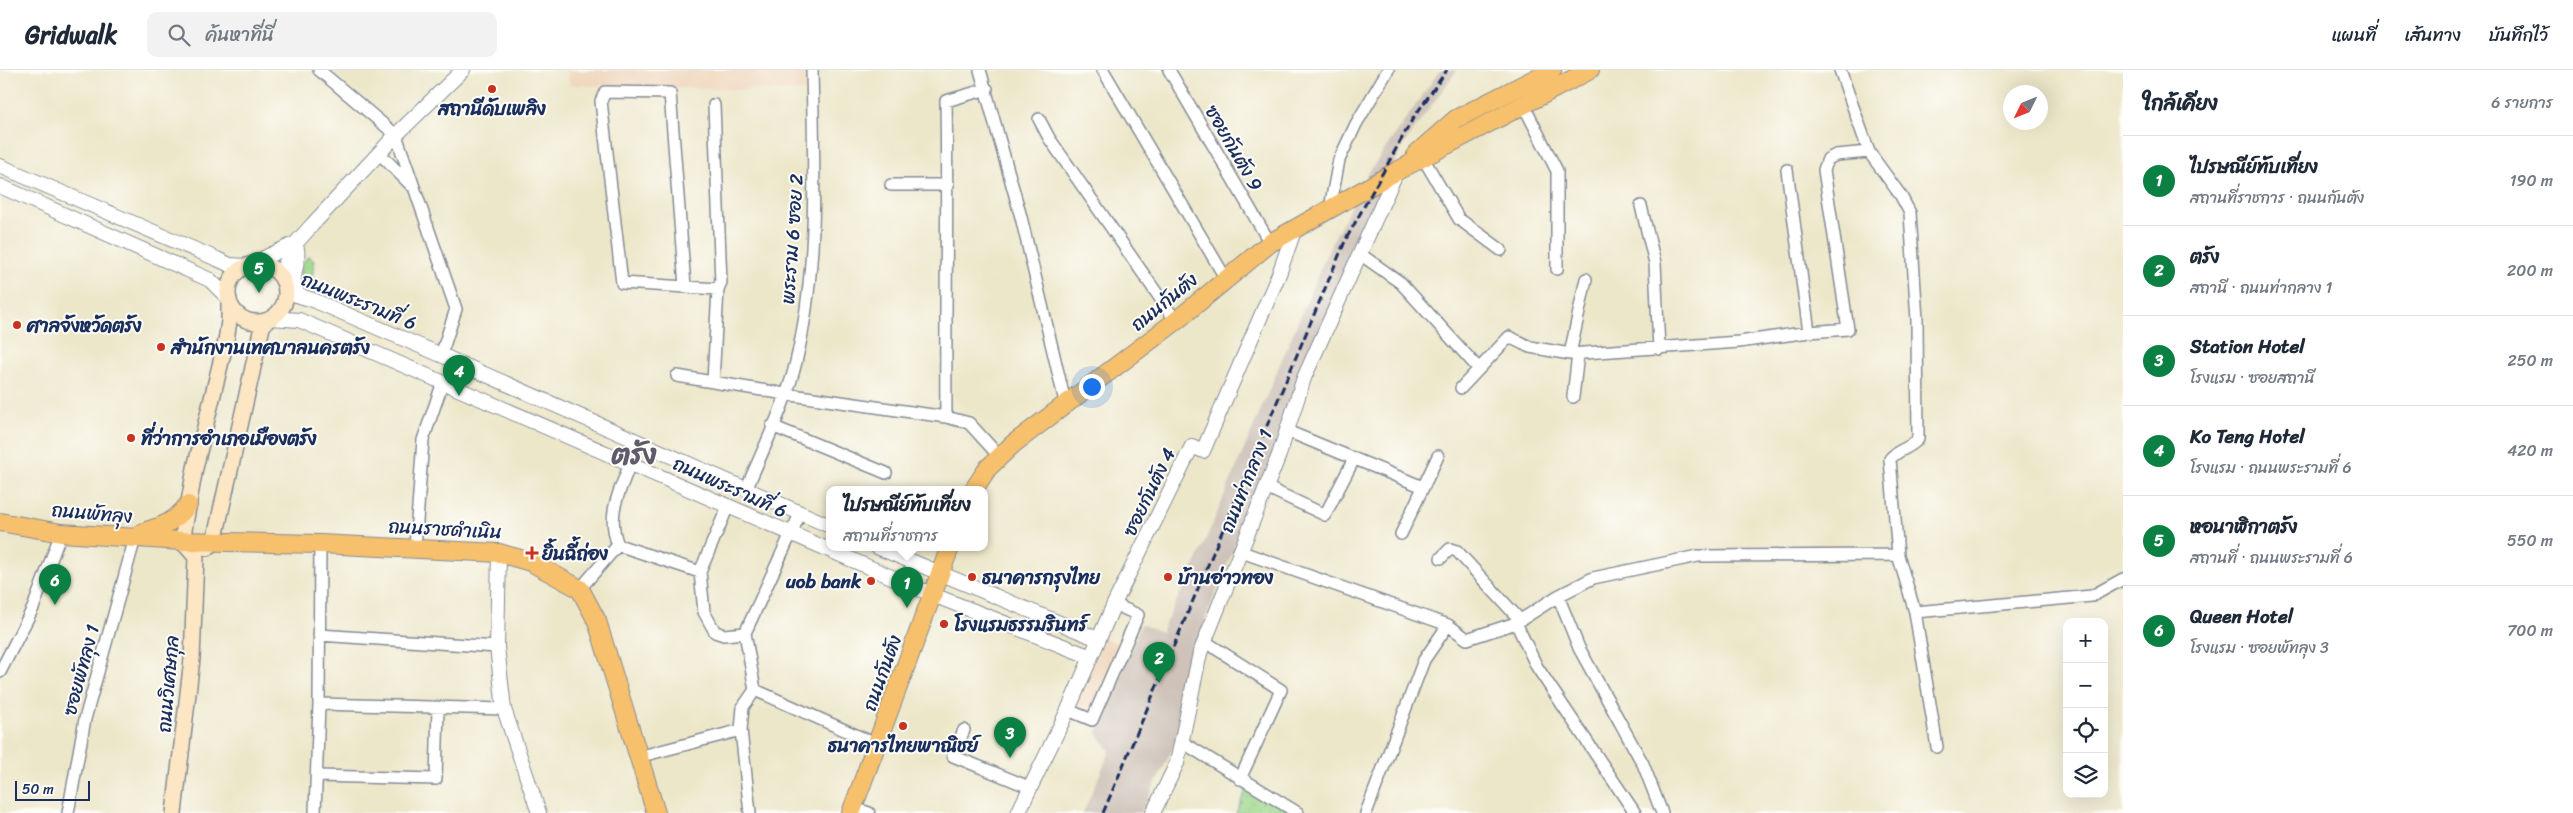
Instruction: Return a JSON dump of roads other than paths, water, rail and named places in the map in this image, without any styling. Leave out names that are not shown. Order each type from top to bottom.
[{"type":"main road","name":"ถนนกันตัง","points":[[1398,171],[1456,119],[1552,70]]},
{"type":"main road","name":"ถนนกันตัง","points":[[976,486],[999,456],[1176,321],[1270,243],[1398,171],[1590,70]]},
{"type":"main road","points":[[263,264],[280,274],[292,293],[281,310],[262,327],[214,542],[196,557],[182,541],[194,468],[226,341],[231,280],[236,272],[250,265],[263,264]]},
{"type":"main road","points":[[229,298],[238,315],[247,320],[268,320]]},
{"type":"main road","points":[[135,538],[143,530],[162,526],[180,514],[188,505]]},
{"type":"main road","name":"ถนนพัทลุง","points":[[0,522],[61,533],[182,541]]},
{"type":"main road","name":"ถนนราชดำเนิน","points":[[182,541],[320,544],[499,553],[531,562],[580,589]]},
{"type":"main road","name":"ถนนกันตัง","points":[[858,811],[878,745],[948,551]]},
{"type":"main road","name":"ถนนวิเศษกุล","points":[[174,813],[192,659],[196,557]]},
{"type":"main road","points":[[580,589],[597,621],[656,813]]},
{"type":"street","points":[[319,70],[396,135],[456,309],[441,355]]},
{"type":"street","points":[[280,274],[296,243],[396,135],[463,70]]},
{"type":"street","name":"พระราม 6 ซอย 2","points":[[746,490],[796,363],[810,283],[815,180],[812,70]]},
{"type":"street","points":[[980,70],[1021,216],[1066,406]]},
{"type":"street","points":[[1103,70],[1226,279]]},
{"type":"street","name":"ซอยกันตัง 9","points":[[1169,70],[1270,243]]},
{"type":"street","points":[[1330,208],[1339,160],[1356,124],[1388,70]]},
{"type":"street","points":[[1840,70],[1869,152],[1901,196],[1910,214],[1917,320],[1918,439],[1912,446],[1896,451],[1890,459],[1898,555],[1915,612],[1937,747]]},
{"type":"street","points":[[946,417],[945,308],[948,185],[946,101],[987,90]]},
{"type":"street","points":[[685,286],[670,94],[605,92],[600,101],[622,283],[718,289]]},
{"type":"street","points":[[1523,104],[1557,171],[1557,269]]},
{"type":"street","points":[[713,382],[718,289],[721,282],[714,105]]},
{"type":"street","points":[[1039,119],[1049,138],[1176,321]]},
{"type":"street","points":[[1461,388],[1509,337],[1530,347],[1574,354],[1739,342],[1809,332],[1848,329],[1824,170],[1828,159],[1836,155],[1869,152]]},
{"type":"street","points":[[379,153],[412,186]]},
{"type":"street","points":[[1424,158],[1459,219],[1501,250]]},
{"type":"street","points":[[0,166],[223,262],[250,265],[296,243]]},
{"type":"street","points":[[1787,170],[1809,332]]},
{"type":"street","name":"ถนนท่ากลาง 1","points":[[1153,813],[1177,763],[1192,686],[1204,641],[1266,487],[1304,378],[1398,171]]},
{"type":"street","points":[[891,186],[948,185]]},
{"type":"street","points":[[0,186],[210,280],[229,298]]},
{"type":"street","points":[[1641,206],[1655,263],[1660,349]]},
{"type":"street","name":"ซอยกันตัง 4","points":[[1018,813],[1068,710],[1114,604],[1192,446],[1203,451],[1279,274],[1295,228]]},
{"type":"street","points":[[292,293],[294,288],[293,272],[298,255],[296,243]]},
{"type":"street","points":[[1360,254],[1401,283],[1480,369]]},
{"type":"street","points":[[1572,397],[1574,354],[1586,279]]},
{"type":"street","name":"ถนนพระรามที่ 6","points":[[292,293],[441,355],[826,524]]},
{"type":"street","name":"ถนนพระรามที่ 6","points":[[268,320],[299,320],[826,549]]},
{"type":"street","points":[[677,376],[784,394],[946,417],[970,423],[999,456]]},
{"type":"street","points":[[415,548],[423,440],[443,382]]},
{"type":"street","points":[[772,426],[886,473]]},
{"type":"street","points":[[1287,430],[1423,487]]},
{"type":"street","points":[[1401,534],[1438,456]]},
{"type":"street","points":[[1266,487],[1324,515],[1354,459]]},
{"type":"street","points":[[618,545],[613,532],[612,515],[630,464]]},
{"type":"street","points":[[745,633],[724,635],[715,632],[704,612],[700,572],[733,509],[746,490]]},
{"type":"street","points":[[750,813],[741,730],[743,707],[755,690],[745,633],[800,514]]},
{"type":"street","points":[[0,672],[33,608],[61,533]]},
{"type":"street","name":"ซอยพัทลุง 1","points":[[68,813],[85,719],[135,538]]},
{"type":"street","points":[[315,813],[319,704],[320,544]]},
{"type":"street","points":[[618,545],[700,572]]},
{"type":"street","points":[[580,589],[618,545]]},
{"type":"street","points":[[1441,558],[1450,549],[1457,551],[1518,621],[1537,666],[1635,813]]},
{"type":"street","name":"ถนนพระรามที่ 6","points":[[831,551],[933,595],[1091,657]]},
{"type":"street","points":[[886,551],[1098,639]]},
{"type":"street","points":[[1239,551],[1448,625],[1467,639],[1518,621],[1558,596],[1593,578],[1698,556],[1898,555]]},
{"type":"street","points":[[499,553],[496,647],[504,709],[539,813]]},
{"type":"street","points":[[1915,612],[2092,596],[2123,579]]},
{"type":"street","points":[[1558,596],[1579,648],[1643,764],[1662,813]]},
{"type":"street","points":[[1068,710],[1092,720],[1138,615],[1114,604]]},
{"type":"street","points":[[1366,813],[1424,660],[1448,625]]},
{"type":"street","points":[[319,635],[496,647]]},
{"type":"street","points":[[1204,641],[1281,690],[1240,779]]},
{"type":"street","points":[[755,690],[878,745]]},
{"type":"street","points":[[319,704],[504,709]]},
{"type":"street","points":[[317,776],[436,779],[438,708]]},
{"type":"street","points":[[638,757],[741,730]]},
{"type":"street","points":[[964,730],[953,756],[1030,787]]},
{"type":"street","points":[[1182,742],[1298,813]]},
{"type":"railway","points":[[1103,813],[1346,239],[1412,120],[1447,70]]},
{"type":"place","name":"สถานีดับเพลิง","points":[[492,89]]},
{"type":"place","name":"หอนาฬิกาตรัง","points":[[259,293]]},
{"type":"place","name":"ศาลจังหวัดตรัง","points":[[17,325]]},
{"type":"place","name":"สำนักงานเทศบาลนครตรัง","points":[[161,347]]},
{"type":"place","name":"Ko Teng Hotel","points":[[459,396]]},
{"type":"place","name":"ที่ว่าการอำเภอเมืองตรัง","points":[[131,438]]},
{"type":"place","name":"ยิ้นฉี้ถ่อง","points":[[532,553]]},
{"type":"place","name":"ธนาคารกรุงไทย","points":[[972,577]]},
{"type":"place","name":"บ้านอ่าวทอง","points":[[1168,577]]},
{"type":"place","name":"uob bank","points":[[871,581]]},
{"type":"place","name":"Queen Hotel","points":[[55,605]]},
{"type":"place","name":"ไปรษณีย์ทับเที่ยง","points":[[907,608]]},
{"type":"place","name":"โรงแรมธรรมรินทร์","points":[[944,624]]},
{"type":"place","name":"ตรัง","points":[[1159,683]]},
{"type":"place","name":"ธนาคารไทยพาณิชย์","points":[[903,726]]},
{"type":"place","name":"Station Hotel","points":[[1010,758]]},
{"type":"district","name":"ตรัง","points":[[634,454]]}]
